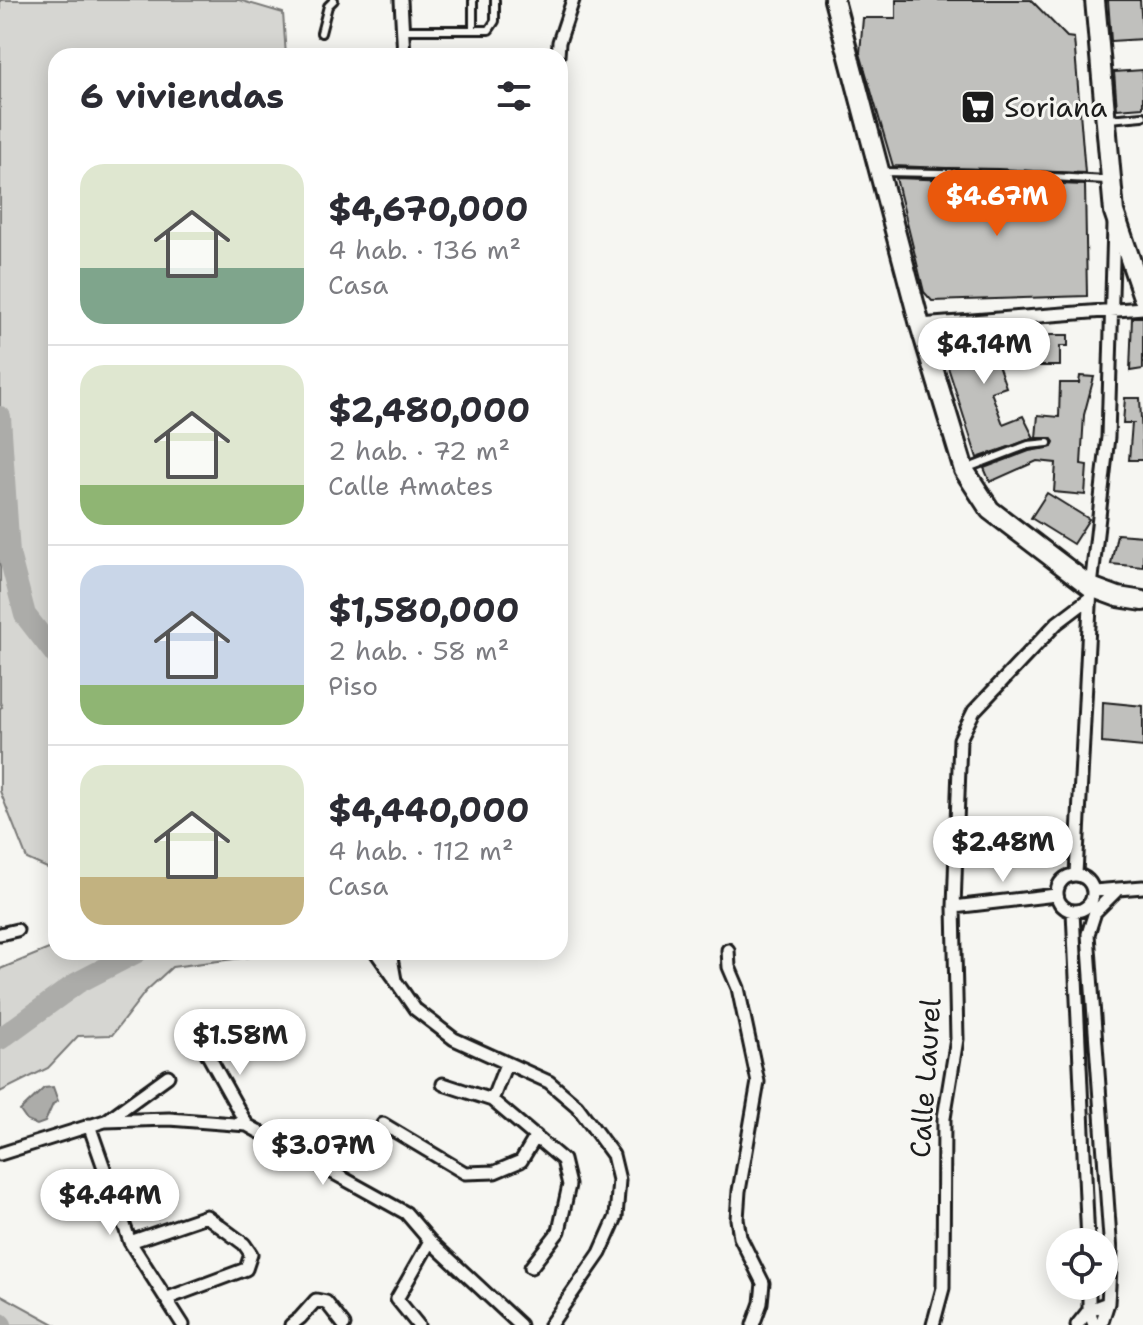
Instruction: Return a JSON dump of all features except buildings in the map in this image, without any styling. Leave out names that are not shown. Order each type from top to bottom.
[{"type":"main road","points":[[834,0],[920,325],[964,470],[990,510],[1091,592],[1143,601]]},
{"type":"main road","points":[[1095,0],[1114,212],[1143,297]]},
{"type":"street","points":[[401,0],[404,48]]},
{"type":"street","points":[[559,48],[573,0]]},
{"type":"street","points":[[1076,874],[1091,592],[1108,437],[1114,212]]},
{"type":"street","points":[[920,325],[1143,308]]},
{"type":"street","name":"Calle Laurel","points":[[933,1325],[943,1288],[944,1118],[957,1039],[954,907],[960,739],[974,711],[1057,623],[1091,592]]},
{"type":"street","points":[[1076,874],[1084,877],[1094,891],[1088,906],[1073,911],[1062,906],[1056,895],[1058,885],[1065,877],[1076,874]]},
{"type":"street","points":[[1094,891],[1143,887]]},
{"type":"street","points":[[1101,1325],[1108,1303],[1111,1252],[1088,934],[1095,912],[1117,890]]},
{"type":"street","points":[[954,907],[1056,895]]},
{"type":"street","points":[[1073,911],[1087,1228]]},
{"type":"street","points":[[0,934],[17,930]]},
{"type":"street","points":[[728,950],[729,967],[741,1000],[758,1082],[737,1219],[740,1237],[763,1283],[761,1303],[753,1325]]},
{"type":"street","points":[[381,960],[415,1009],[454,1039],[549,1082],[577,1106],[613,1155],[619,1180],[616,1217],[600,1253],[550,1325]]},
{"type":"street","points":[[391,960],[395,980]]},
{"type":"street","points":[[203,1046],[247,1125]]},
{"type":"street","points":[[492,1100],[506,1064]]},
{"type":"street","points":[[105,1121],[168,1076]]},
{"type":"street","points":[[443,1084],[492,1100],[563,1160],[569,1185],[559,1231],[531,1267]]},
{"type":"street","points":[[0,1154],[105,1121],[169,1119],[247,1125],[406,1213],[430,1241],[520,1325]]},
{"type":"street","points":[[383,1124],[465,1173],[495,1172],[521,1161],[536,1136]]},
{"type":"street","points":[[89,1125],[130,1242],[183,1325]]},
{"type":"street","points":[[130,1242],[206,1216],[244,1244],[251,1254],[246,1269],[168,1298]]},
{"type":"street","points":[[418,1325],[397,1299],[430,1241]]},
{"type":"street","points":[[291,1325],[316,1300],[326,1302],[344,1325]]},
{"type":"street","points":[[1089,1300],[1094,1325]]},
{"type":"street","points":[[1077,1325],[1089,1310],[1108,1303]]},
{"type":"lane","points":[[321,33],[328,6],[334,0]]},
{"type":"lane","points":[[473,0],[473,30]]},
{"type":"lane","points":[[404,30],[489,30],[493,25],[495,0]]},
{"type":"lane","points":[[1106,120],[1143,116]]},
{"type":"lane","points":[[879,172],[1111,180]]},
{"type":"lane","points":[[964,470],[1028,445],[1048,443]]},
{"type":"shaded area","points":[[0,0],[239,0],[283,13],[285,48],[48,48],[48,868],[27,859],[0,791]]},
{"type":"shaded area","points":[[48,949],[48,960],[226,960],[172,967],[146,991],[112,1035],[78,1036],[48,1068],[0,1092],[0,969]]},
{"type":"shaded area","points":[[53,1087],[58,1101],[53,1104],[45,1122],[37,1125],[27,1121],[20,1111],[44,1088]]},
{"type":"shaded area","points":[[0,1294],[3,1296],[56,1325],[0,1325]]},
{"type":"waterway","points":[[0,417],[9,554],[25,615],[48,645]]},
{"type":"waterway","points":[[0,1039],[77,983],[122,960]]},
{"type":"place","name":"Soriana","points":[[978,107]]}]
